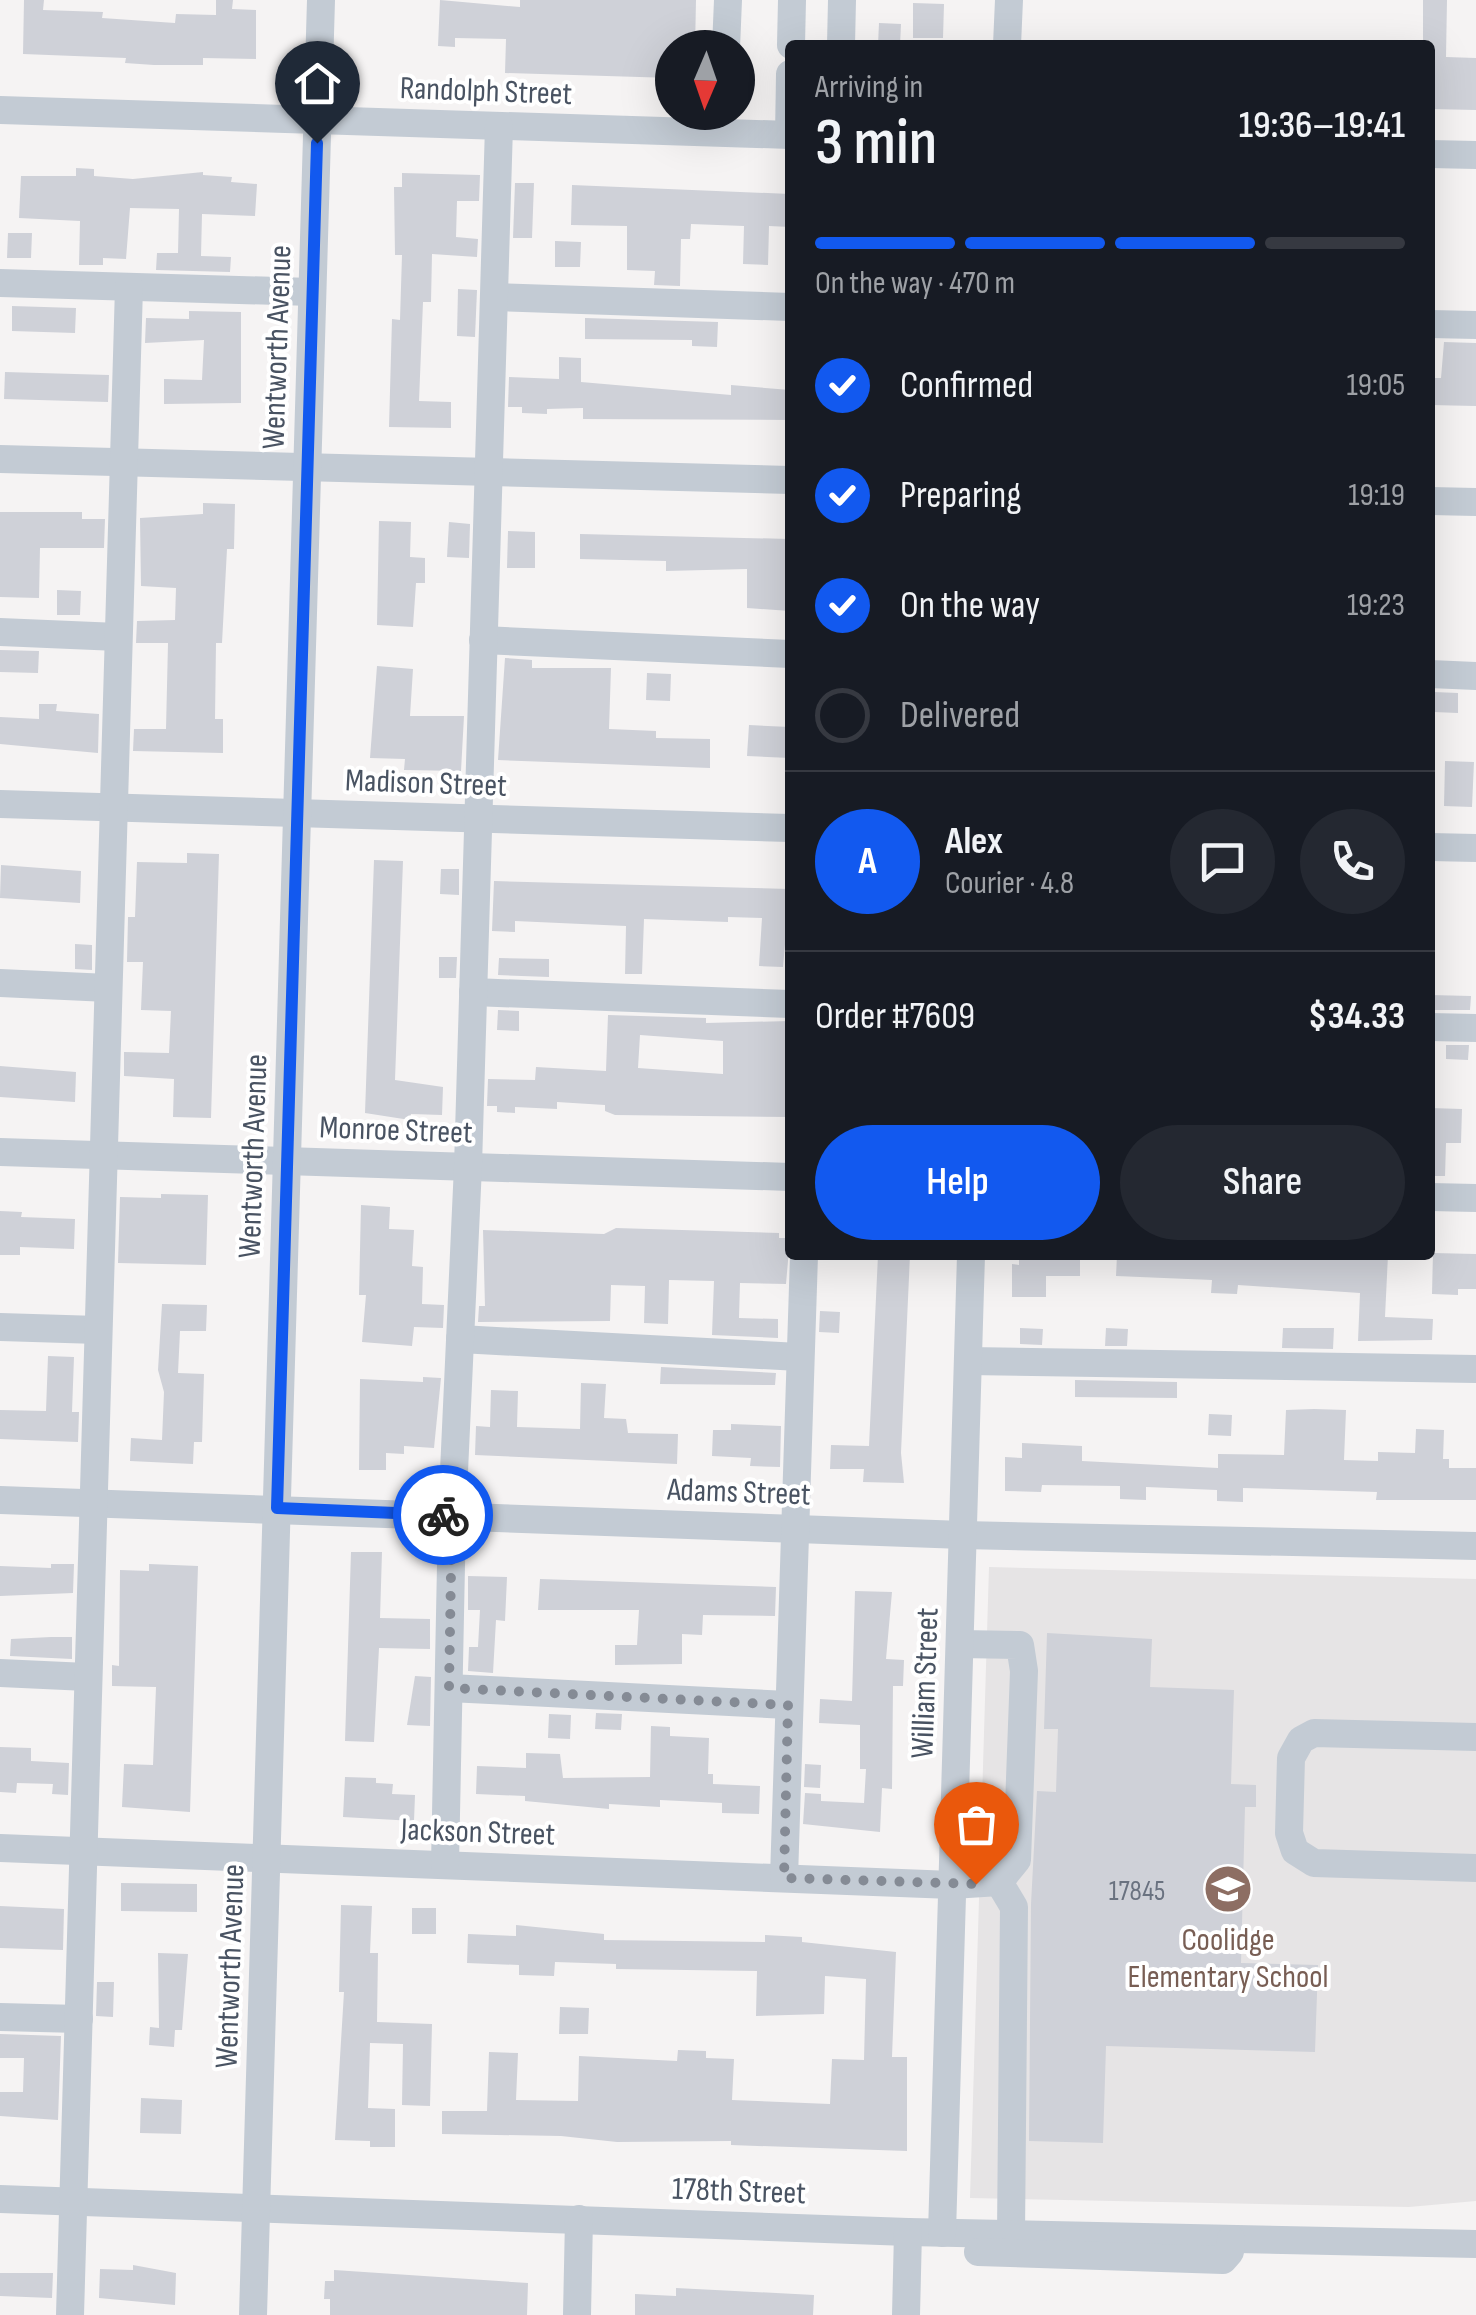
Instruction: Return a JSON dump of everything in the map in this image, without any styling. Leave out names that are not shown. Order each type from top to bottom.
[{"type":"street","name":"Wentworth Avenue","points":[[254,2315],[321,0]]},
{"type":"street","points":[[727,30],[728,0]]},
{"type":"street","points":[[791,40],[792,0]]},
{"type":"street","points":[[840,40],[842,0]]},
{"type":"street","points":[[1007,40],[1009,0]]},
{"type":"street","name":"Randolph Street","points":[[0,110],[500,126],[655,123]]},
{"type":"street","points":[[446,1864],[452,1515],[468,1166],[500,126]]},
{"type":"street","name":"Randolph Street","points":[[755,128],[785,133]]},
{"type":"street","points":[[1435,154],[1476,155]]},
{"type":"street","points":[[0,284],[312,292]]},
{"type":"street","points":[[70,2315],[129,287]]},
{"type":"street","points":[[494,296],[785,307]]},
{"type":"street","points":[[1435,324],[1476,325]]},
{"type":"street","points":[[0,459],[785,480]]},
{"type":"street","points":[[1435,501],[1476,502]]},
{"type":"street","points":[[0,632],[118,636]]},
{"type":"street","points":[[483,640],[785,654]]},
{"type":"street","points":[[1435,674],[1476,676]]},
{"type":"street","name":"Madison Street","points":[[0,804],[785,828]]},
{"type":"street","points":[[1435,847],[1476,848]]},
{"type":"street","points":[[0,984],[108,988]]},
{"type":"street","points":[[473,992],[785,1004]]},
{"type":"street","points":[[1435,1027],[1476,1028]]},
{"type":"street","name":"Monroe Street","points":[[0,1152],[785,1177]]},
{"type":"street","points":[[1435,1196],[1476,1198]]},
{"type":"street","points":[[784,1878],[792,1528],[804,1260]]},
{"type":"street","name":"William Street","points":[[949,2242],[952,1885],[972,1260]]},
{"type":"street","points":[[0,1327],[98,1330]]},
{"type":"street","points":[[460,1339],[800,1357]]},
{"type":"street","points":[[968,1361],[1476,1369]]},
{"type":"street","name":"Adams Street","points":[[0,1500],[963,1535],[1476,1546]]},
{"type":"street","points":[[960,1644],[1020,1646],[1024,1671],[1017,1860],[999,1882],[1014,1907],[1010,2234]]},
{"type":"street","points":[[0,1673],[87,1677]]},
{"type":"street","points":[[449,1688],[788,1705]]},
{"type":"street","points":[[1476,1737],[1314,1733],[1301,1740],[1291,1758],[1289,1834],[1295,1850],[1314,1863],[1476,1868]]},
{"type":"street","name":"Jackson Street","points":[[0,1848],[952,1885],[999,1882]]},
{"type":"street","points":[[0,2017],[79,2019]]},
{"type":"street","name":"178th Street","points":[[0,2199],[908,2232],[949,2242],[1010,2234],[1476,2244]]},
{"type":"street","points":[[577,2315],[579,2220]]},
{"type":"street","points":[[906,2315],[908,2232]]},
{"type":"street","points":[[949,2242],[1223,2260],[1230,2252],[1231,2239]]},
{"type":"shaded area","name":"Coolidge Elementary School","points":[[989,1567],[1476,1579],[1476,2201],[1409,2207],[970,2198]]},
{"type":"building","points":[[24,0],[44,0],[43,10],[103,12],[102,18],[175,23],[176,14],[216,15],[216,0],[233,0],[232,9],[256,10],[256,59],[203,58],[203,65],[154,65],[125,63],[126,58],[23,54]]},
{"type":"building","points":[[440,0],[520,7],[520,0],[696,0],[695,30],[655,30],[655,77],[505,73],[506,39],[455,38],[455,47],[438,46]]},
{"type":"building","points":[[1423,0],[1447,0],[1446,57],[1476,58],[1476,110],[1435,109],[1435,40],[1423,40]]},
{"type":"building","points":[[913,3],[944,4],[943,38],[913,38]]},
{"type":"building","points":[[879,23],[901,24],[900,40],[878,40]]},
{"type":"building","points":[[76,168],[94,169],[94,176],[133,179],[203,172],[232,177],[231,182],[257,184],[255,216],[202,214],[201,256],[231,257],[230,272],[156,270],[157,253],[178,253],[179,209],[130,208],[126,259],[103,258],[103,265],[79,265],[80,221],[19,218],[21,176],[76,176]]},
{"type":"building","points":[[402,173],[480,175],[479,201],[457,201],[456,237],[478,239],[477,257],[432,254],[431,302],[423,302],[419,401],[451,402],[451,428],[389,427],[392,319],[400,320],[402,255],[395,255],[394,187],[402,187]]},
{"type":"building","points":[[515,183],[534,183],[532,238],[513,238]]},
{"type":"building","points":[[572,185],[785,194],[785,227],[769,226],[768,265],[743,264],[744,226],[691,224],[690,239],[681,239],[680,286],[654,285],[655,271],[627,270],[627,226],[571,225]]},
{"type":"building","points":[[8,233],[32,233],[31,258],[7,258]]},
{"type":"building","points":[[555,241],[581,242],[580,267],[555,267]]},
{"type":"building","points":[[458,289],[477,290],[475,337],[457,336]]},
{"type":"building","points":[[12,306],[76,308],[75,333],[12,331]]},
{"type":"building","points":[[189,311],[241,312],[241,403],[164,404],[164,379],[202,380],[204,340],[145,343],[146,318],[189,319]]},
{"type":"building","points":[[585,318],[718,322],[717,347],[692,346],[692,340],[585,339]]},
{"type":"building","points":[[1444,342],[1476,343],[1476,406],[1435,405],[1435,378],[1441,378]]},
{"type":"building","points":[[559,357],[581,358],[581,382],[731,395],[731,385],[785,390],[785,420],[583,419],[583,408],[547,409],[547,414],[522,413],[522,407],[508,407],[509,377],[559,379]]},
{"type":"building","points":[[5,372],[109,375],[108,402],[4,399]]},
{"type":"building","points":[[203,503],[235,504],[234,549],[227,549],[222,643],[216,643],[215,719],[223,719],[223,753],[133,751],[134,729],[166,729],[168,643],[136,643],[137,621],[175,620],[176,588],[141,586],[140,518],[203,514]]},
{"type":"building","points":[[0,512],[82,512],[82,519],[105,519],[104,548],[40,548],[39,598],[0,597]]},
{"type":"building","points":[[379,521],[411,522],[410,557],[425,558],[425,583],[416,583],[413,627],[377,625]]},
{"type":"building","points":[[449,522],[470,524],[469,558],[447,557]]},
{"type":"building","points":[[508,531],[535,532],[535,568],[507,568]]},
{"type":"building","points":[[580,534],[785,539],[785,611],[747,608],[747,569],[666,571],[666,561],[580,559]]},
{"type":"building","points":[[57,590],[81,591],[80,615],[57,615]]},
{"type":"building","points":[[0,650],[39,651],[38,673],[0,672]]},
{"type":"building","points":[[505,658],[532,660],[532,668],[611,668],[609,729],[656,731],[656,738],[710,739],[710,768],[498,760]]},
{"type":"building","points":[[377,666],[413,669],[410,716],[464,716],[461,771],[404,770],[405,759],[370,758]]},
{"type":"building","points":[[647,673],[671,674],[670,701],[646,700]]},
{"type":"building","points":[[1435,692],[1458,693],[1458,713],[1435,712]]},
{"type":"building","points":[[39,704],[57,704],[56,711],[99,714],[98,753],[0,744],[0,717],[39,719]]},
{"type":"building","points":[[749,725],[785,727],[785,758],[747,756]]},
{"type":"building","points":[[1445,761],[1474,762],[1472,807],[1444,806]]},
{"type":"building","points":[[187,853],[219,854],[211,1118],[173,1117],[174,1079],[124,1076],[124,1052],[169,1053],[171,1011],[141,1010],[143,962],[127,962],[128,917],[135,917],[137,862],[187,863]]},
{"type":"building","points":[[374,860],[403,861],[395,1080],[443,1087],[442,1115],[411,1114],[410,1120],[365,1113]]},
{"type":"building","points":[[1,865],[81,871],[80,903],[0,898]]},
{"type":"building","points":[[441,869],[459,869],[459,895],[440,894]]},
{"type":"building","points":[[494,881],[785,889],[783,967],[759,966],[762,918],[728,917],[728,922],[644,919],[642,974],[625,974],[626,926],[515,921],[515,932],[492,931]]},
{"type":"building","points":[[75,944],[92,945],[92,970],[75,969]]},
{"type":"building","points":[[439,957],[457,957],[456,978],[439,978]]},
{"type":"building","points":[[499,958],[549,959],[549,977],[498,975]]},
{"type":"building","points":[[1435,995],[1471,996],[1470,1010],[1435,1010]]},
{"type":"building","points":[[498,1010],[519,1011],[519,1031],[497,1030]]},
{"type":"building","points":[[608,1015],[706,1018],[706,1023],[785,1021],[785,1117],[615,1115],[605,1111],[605,1105],[557,1102],[557,1109],[515,1107],[515,1113],[497,1112],[497,1106],[487,1106],[488,1079],[535,1080],[536,1067],[606,1071]],"holes":[[[640,1035],[723,1041],[723,1074],[638,1068]]]},
{"type":"building","points":[[1446,1045],[1469,1045],[1468,1060],[1446,1059]]},
{"type":"building","points":[[0,1066],[76,1072],[75,1102],[0,1097]]},
{"type":"building","points":[[1435,1108],[1462,1109],[1461,1143],[1446,1143],[1445,1176],[1435,1176]]},
{"type":"building","points":[[161,1194],[208,1195],[206,1265],[118,1263],[120,1197],[161,1198]]},
{"type":"building","points":[[361,1205],[390,1207],[389,1229],[414,1230],[412,1266],[423,1267],[422,1304],[444,1305],[443,1328],[414,1327],[412,1346],[362,1342],[366,1295],[359,1295]]},
{"type":"building","points":[[0,1211],[22,1212],[21,1217],[75,1219],[74,1249],[20,1247],[20,1255],[0,1255]]},
{"type":"building","points":[[616,1228],[779,1233],[779,1238],[785,1238],[785,1260],[788,1260],[786,1284],[740,1283],[739,1318],[778,1319],[778,1338],[712,1335],[714,1281],[669,1280],[668,1324],[644,1323],[645,1286],[611,1285],[610,1321],[478,1322],[479,1306],[485,1306],[483,1230],[604,1234]]},
{"type":"building","points":[[1435,1253],[1476,1254],[1476,1289],[1458,1289],[1458,1295],[1432,1294]]},
{"type":"building","points":[[878,1260],[910,1260],[901,1453],[904,1483],[863,1482],[864,1469],[830,1469],[831,1445],[869,1446]]},
{"type":"building","points":[[1019,1260],[1080,1260],[1080,1276],[1046,1276],[1046,1297],[1012,1297],[1012,1264],[1019,1265]]},
{"type":"building","points":[[1117,1260],[1388,1260],[1385,1317],[1433,1319],[1432,1340],[1358,1341],[1360,1293],[1238,1285],[1237,1294],[1211,1293],[1212,1280],[1116,1276]]},
{"type":"building","points":[[162,1304],[207,1305],[206,1331],[180,1331],[178,1373],[204,1374],[202,1442],[194,1442],[193,1464],[130,1461],[131,1438],[162,1440],[164,1392],[158,1370]]},
{"type":"building","points":[[820,1311],[840,1312],[839,1333],[819,1332]]},
{"type":"building","points":[[1020,1328],[1043,1329],[1042,1345],[1020,1344]]},
{"type":"building","points":[[1106,1328],[1128,1329],[1127,1346],[1105,1346]]},
{"type":"building","points":[[1283,1328],[1334,1328],[1333,1349],[1282,1348]]},
{"type":"building","points":[[48,1356],[74,1357],[72,1412],[79,1412],[78,1442],[0,1439],[0,1410],[46,1411]]},
{"type":"building","points":[[661,1367],[776,1373],[775,1385],[660,1384]]},
{"type":"building","points":[[423,1377],[441,1378],[434,1448],[404,1446],[404,1454],[386,1453],[386,1470],[359,1470],[360,1379],[423,1382]]},
{"type":"building","points":[[1075,1380],[1177,1382],[1177,1398],[1075,1397]]},
{"type":"building","points":[[581,1383],[606,1384],[604,1418],[626,1419],[628,1433],[678,1434],[677,1464],[475,1455],[476,1426],[490,1427],[491,1390],[518,1391],[517,1427],[580,1429]]},
{"type":"building","points":[[1286,1410],[1346,1410],[1344,1460],[1378,1461],[1378,1452],[1415,1453],[1416,1429],[1444,1430],[1443,1459],[1449,1459],[1449,1468],[1476,1468],[1476,1500],[1376,1500],[1377,1492],[1243,1488],[1243,1502],[1217,1501],[1217,1490],[1146,1487],[1146,1500],[1120,1499],[1120,1486],[1042,1485],[1041,1492],[1005,1491],[1005,1457],[1022,1458],[1022,1443],[1082,1446],[1082,1461],[1218,1468],[1218,1454],[1284,1455]]},
{"type":"building","points":[[1209,1414],[1232,1415],[1231,1436],[1208,1435]]},
{"type":"building","points":[[731,1424],[781,1426],[780,1467],[750,1466],[751,1458],[712,1456],[713,1430],[731,1430]]},
{"type":"building","points":[[351,1552],[382,1552],[380,1618],[430,1619],[430,1649],[379,1648],[374,1742],[345,1741]]},
{"type":"building","points":[[51,1564],[74,1564],[73,1593],[0,1596],[0,1566],[51,1568]]},
{"type":"building","points":[[149,1564],[198,1566],[190,1812],[122,1807],[124,1764],[153,1765],[156,1687],[112,1686],[112,1665],[119,1666],[120,1570],[149,1571]]},
{"type":"building","points":[[468,1576],[507,1577],[505,1621],[496,1620],[493,1673],[468,1671],[469,1647],[478,1647],[480,1610],[468,1610]]},
{"type":"building","points":[[540,1579],[776,1587],[775,1616],[703,1615],[702,1635],[682,1634],[682,1664],[615,1665],[615,1645],[637,1645],[639,1610],[538,1610]]},
{"type":"building","points":[[855,1591],[892,1592],[886,1659],[904,1660],[903,1686],[893,1686],[892,1789],[882,1788],[880,1832],[803,1824],[805,1793],[821,1794],[821,1801],[864,1803],[866,1769],[860,1769],[860,1725],[819,1723],[820,1699],[852,1701]]},
{"type":"building","points":[[1047,1633],[1152,1639],[1150,1687],[1234,1690],[1231,1784],[1256,1785],[1256,1807],[1245,1807],[1241,1963],[1318,1965],[1315,2052],[1106,2046],[1103,2143],[1029,2141],[1031,1904],[1037,1791],[1056,1792],[1058,1729],[1044,1729]]},
{"type":"building","points":[[72,1637],[72,1659],[10,1656],[11,1639]]},
{"type":"building","points":[[415,1676],[431,1677],[430,1726],[407,1725]]},
{"type":"building","points":[[596,1713],[622,1714],[621,1730],[595,1729]]},
{"type":"building","points":[[549,1714],[571,1715],[570,1739],[548,1738]]},
{"type":"building","points":[[651,1726],[670,1727],[670,1736],[709,1738],[708,1774],[713,1774],[713,1784],[760,1786],[759,1814],[722,1813],[722,1803],[660,1800],[660,1807],[609,1804],[609,1809],[525,1801],[525,1796],[476,1794],[477,1766],[526,1768],[526,1753],[560,1754],[563,1778],[650,1777]]},
{"type":"building","points":[[0,1747],[31,1748],[31,1761],[69,1763],[68,1795],[52,1794],[53,1784],[17,1783],[16,1793],[0,1792]]},
{"type":"building","points":[[805,1764],[821,1765],[820,1788],[804,1787]]},
{"type":"building","points":[[345,1777],[376,1778],[376,1783],[393,1784],[392,1794],[415,1795],[414,1821],[343,1817]]},
{"type":"building","points":[[121,1883],[197,1884],[197,1912],[121,1911]]},
{"type":"building","points":[[341,1905],[372,1906],[370,1953],[378,1953],[377,2022],[432,2024],[430,2106],[402,2105],[403,2044],[370,2043],[368,2108],[395,2109],[395,2147],[370,2147],[370,2141],[335,2140],[344,1992],[339,1992]]},
{"type":"building","points":[[0,1906],[64,1909],[63,1950],[0,1948]]},
{"type":"building","points":[[412,1908],[436,1908],[436,1934],[412,1934]]},
{"type":"building","points":[[516,1925],[604,1934],[604,1940],[765,1942],[765,1935],[896,1952],[892,2057],[907,2057],[907,2151],[731,2145],[731,2141],[617,2142],[561,2136],[442,2134],[442,2111],[487,2111],[489,2052],[518,2053],[516,2100],[578,2101],[579,2056],[677,2061],[678,2050],[706,2051],[706,2058],[734,2059],[732,2100],[830,2104],[832,2059],[864,2060],[866,1979],[825,1976],[824,2014],[756,2016],[757,1971],[616,1969],[616,1964],[555,1962],[554,1976],[519,1975],[519,1965],[467,1963],[468,1934],[516,1936]]},
{"type":"building","points":[[158,1953],[188,1954],[182,2030],[175,2030],[174,2047],[149,2045],[150,2027],[159,2028]]},
{"type":"building","points":[[97,1982],[114,1982],[113,2017],[96,2016]]},
{"type":"building","points":[[560,2007],[589,2008],[588,2034],[559,2034]]},
{"type":"building","points":[[0,2034],[61,2036],[58,2120],[0,2116],[0,2092],[23,2092],[24,2058],[0,2058]]},
{"type":"building","points":[[141,2098],[182,2100],[181,2134],[140,2133]]},
{"type":"building","points":[[133,2265],[176,2273],[175,2305],[99,2298],[100,2269],[133,2270]]},
{"type":"building","points":[[334,2270],[528,2283],[527,2315],[330,2315],[330,2299],[324,2299],[325,2281],[334,2281]]},
{"type":"building","points":[[0,2273],[53,2273],[52,2298],[0,2296]]},
{"type":"building","points":[[676,2288],[814,2295],[813,2315],[635,2315],[635,2294],[676,2296]]},
{"type":"way so far","points":[[443,1515],[452,1515],[449,1688],[788,1705],[784,1878],[976,1884]]},
{"type":"place","name":"Coolidge Elementary School","points":[[1228,1889]]},
{"type":"route","points":[[317,143],[277,1508],[443,1515]]}]
